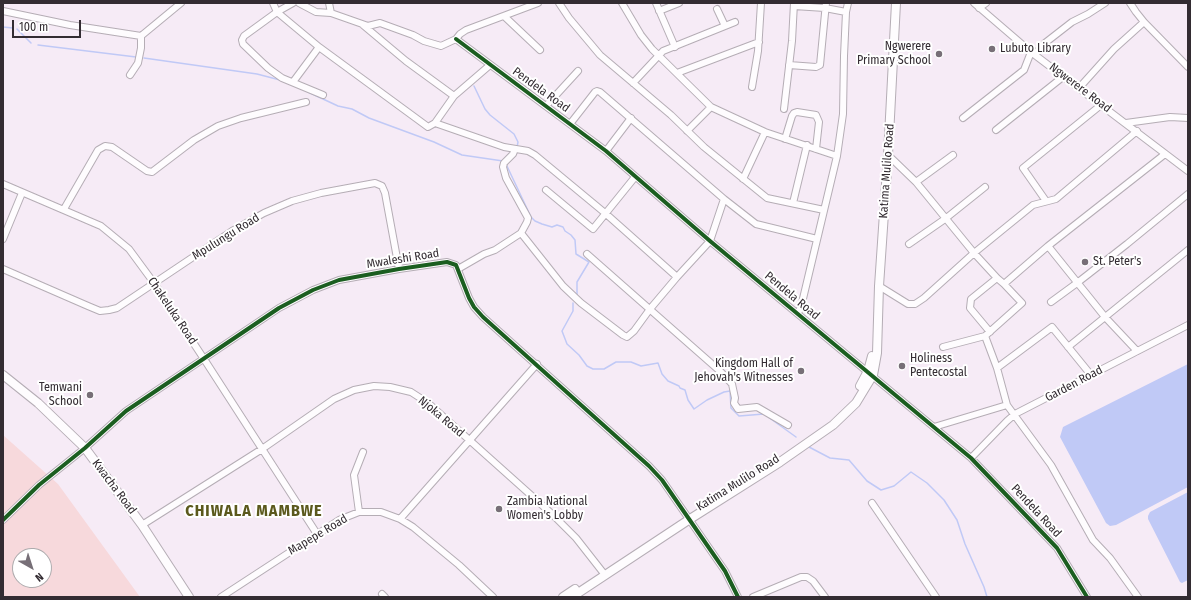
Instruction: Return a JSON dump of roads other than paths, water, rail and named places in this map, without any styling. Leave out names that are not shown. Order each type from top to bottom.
[{"type":"main road","name":"Katima Mulilo Road","points":[[572,597],[604,573],[688,517],[780,462],[833,425],[856,403],[870,373],[876,353],[896,3]]},
{"type":"main road","name":"Kwacha Road","points":[[3,375],[38,403],[85,448],[142,525],[189,597]]},
{"type":"main road","name":"Katima Mulilo Road","points":[[563,597],[604,573]]},
{"type":"street","points":[[3,11],[70,25],[141,36],[182,3]]},
{"type":"street","points":[[273,3],[277,12],[319,46],[428,127],[435,123],[454,96],[490,65]]},
{"type":"street","points":[[293,3],[277,12],[244,36],[242,40],[243,44],[268,68],[282,78],[323,95]]},
{"type":"street","points":[[299,3],[316,12],[331,13],[368,26],[380,23],[413,35],[424,41],[441,46],[456,39],[466,30],[538,3]]},
{"type":"street","points":[[329,3],[331,13]]},
{"type":"street","points":[[559,3],[569,18],[600,55],[671,115],[704,147],[766,198],[824,210]]},
{"type":"street","points":[[622,3],[641,35],[659,56],[711,107],[765,132],[837,156]]},
{"type":"street","points":[[656,3],[675,47]]},
{"type":"street","points":[[659,11],[679,3]]},
{"type":"street","points":[[752,87],[759,42],[761,3]]},
{"type":"street","points":[[798,313],[801,307],[837,156],[842,114],[846,12],[848,3]]},
{"type":"street","name":"Ngwerere Road","points":[[974,3],[1033,53],[1188,171]]},
{"type":"street","points":[[980,8],[986,3]]},
{"type":"street","points":[[963,118],[1024,70],[1033,53],[1045,43],[1072,22],[1088,14],[1104,3]]},
{"type":"street","points":[[1130,3],[1144,22],[1188,67]]},
{"type":"street","points":[[784,109],[792,41],[794,4],[826,5],[846,12]]},
{"type":"street","points":[[789,65],[816,67],[820,65],[826,5]]},
{"type":"street","points":[[717,9],[724,26]]},
{"type":"street","points":[[504,16],[540,50]]},
{"type":"street","points":[[632,83],[663,51],[735,22]]},
{"type":"street","points":[[1079,88],[1114,49],[1144,22]]},
{"type":"street","points":[[361,23],[406,61],[454,96]]},
{"type":"street","points":[[130,75],[138,63],[141,48],[141,36]]},
{"type":"street","name":"Pendela Road","points":[[456,39],[606,151],[710,241],[971,458],[1057,548],[1087,597]]},
{"type":"street","points":[[677,73],[759,42]]},
{"type":"street","points":[[293,82],[319,46]]},
{"type":"street","points":[[546,106],[578,71]]},
{"type":"street","points":[[996,130],[1064,76]]},
{"type":"street","points":[[570,124],[597,91],[600,92],[724,199],[756,224],[817,239]]},
{"type":"street","points":[[64,209],[98,150],[105,146],[112,147],[147,171],[152,172],[194,140],[218,126],[241,118],[306,102]]},
{"type":"street","points":[[1046,202],[1023,168],[1101,105]]},
{"type":"street","points":[[687,131],[711,107]]},
{"type":"street","points":[[785,139],[794,113],[797,112],[816,116],[819,122],[816,149]]},
{"type":"street","points":[[1126,124],[1170,117],[1188,118]]},
{"type":"street","points":[[606,151],[631,118]]},
{"type":"street","points":[[435,123],[504,147],[528,151],[535,155],[605,213],[677,277]]},
{"type":"street","points":[[743,178],[765,132]]},
{"type":"street","points":[[879,286],[908,304],[915,304],[1033,205],[1056,199],[1137,132]]},
{"type":"street","points":[[792,203],[807,145]]},
{"type":"street","points":[[515,149],[513,154],[504,163],[503,167],[506,178],[528,218],[527,222],[521,233],[494,250],[458,269],[469,298],[474,308],[649,466],[670,490],[725,571],[738,597]]},
{"type":"street","points":[[1004,284],[1048,246],[1165,154]]},
{"type":"street","points":[[888,155],[916,182],[974,253],[1022,303],[988,334],[943,347]]},
{"type":"street","points":[[916,182],[953,155]]},
{"type":"street","points":[[546,190],[593,229],[635,177]]},
{"type":"street","name":"Chakeluka Road","points":[[3,184],[101,226],[129,249],[154,283],[317,534]]},
{"type":"street","name":"Mpulungu Road","points":[[3,270],[100,311],[117,308],[237,228],[264,213],[292,201],[321,193],[375,184],[382,186],[386,193],[398,269]]},
{"type":"street","points":[[908,244],[945,219],[985,187]]},
{"type":"street","points":[[3,239],[22,193]]},
{"type":"street","points":[[1051,302],[1127,244],[1188,194]]},
{"type":"street","points":[[521,233],[563,286],[581,303],[623,335],[627,336],[634,330],[650,308],[710,241],[724,199]]},
{"type":"street","points":[[1048,246],[1077,283],[1137,351]]},
{"type":"street","points":[[1068,347],[1188,250]]},
{"type":"street","points":[[587,254],[650,308],[732,384],[735,398],[734,403],[738,409],[757,407],[788,426]]},
{"type":"street","name":"Mwaleshi Road","points":[[3,520],[39,486],[85,448],[126,411],[279,308],[313,290],[339,280],[447,262],[456,265],[458,269]]},
{"type":"street","points":[[997,278],[971,299],[970,308],[988,334],[1007,404],[1016,414],[1051,465],[1093,540],[1114,562],[1138,597]]},
{"type":"street","name":"Garden Road","points":[[971,458],[1007,421],[1016,414],[1188,325]]},
{"type":"street","points":[[997,368],[1052,327],[1091,375]]},
{"type":"street","points":[[400,518],[537,364]]},
{"type":"street","name":"Njoka Road","points":[[142,525],[262,449],[334,399],[354,390],[374,386],[390,387],[411,392],[428,403],[557,519],[576,538],[604,573]]},
{"type":"street","points":[[934,427],[1007,404]]},
{"type":"street","points":[[359,512],[354,475],[363,452]]},
{"type":"street","points":[[872,503],[936,597]]},
{"type":"street","name":"Mapepe Road","points":[[221,597],[339,520],[359,512],[381,512],[400,518],[413,526],[493,597]]},
{"type":"street","points":[[753,597],[801,576],[807,577],[813,581],[825,597]]},
{"type":"water","points":[[1188,364],[1188,487],[1116,525],[1110,526],[1106,523],[1060,437],[1063,427]]},
{"type":"water","points":[[1188,492],[1188,580],[1182,583],[1180,582],[1148,519],[1148,516],[1150,512]]},
{"type":"waterway","points":[[3,27],[13,28]]},
{"type":"waterway","points":[[17,29],[31,43]]},
{"type":"waterway","points":[[38,45],[136,57]]},
{"type":"waterway","points":[[144,58],[257,74],[280,80]]},
{"type":"waterway","points":[[474,86],[485,109],[490,115],[514,134],[518,142],[517,147]]},
{"type":"waterway","points":[[308,92],[338,106],[352,109],[369,118],[434,142],[462,155],[503,161]]},
{"type":"waterway","points":[[506,164],[531,217],[535,221],[542,224],[552,227],[557,225],[563,227],[565,231],[575,240],[576,254],[589,262],[577,282],[577,295]]},
{"type":"waterway","points":[[573,303],[573,311],[562,331],[567,344],[579,355],[587,366],[593,369],[604,369],[616,362],[631,362],[641,366],[658,363],[662,374],[668,381],[685,390],[688,400],[694,409],[707,400],[724,392],[730,391],[731,408],[739,416],[764,414],[796,437]]},
{"type":"waterway","points":[[809,447],[830,458],[849,460],[867,481],[881,490],[894,486],[911,472],[927,483],[944,500],[957,520],[965,544],[987,597]]},
{"type":"place","name":"Lubuto Library","points":[[992,49]]},
{"type":"place","name":"Ngwerere Primary School","points":[[939,54]]},
{"type":"place","name":"St. Peter's","points":[[1085,262]]},
{"type":"place","name":"Holiness Pentecostal","points":[[902,366]]},
{"type":"place","name":"Kingdom Hall of Jehovah's Witnesses","points":[[801,371]]},
{"type":"place","name":"Temwani School","points":[[90,395]]},
{"type":"place","name":"Zambia National Women's Lobby","points":[[499,509]]},
{"type":"district","name":"CHIWALA MAMBWE","points":[[254,512]]}]
